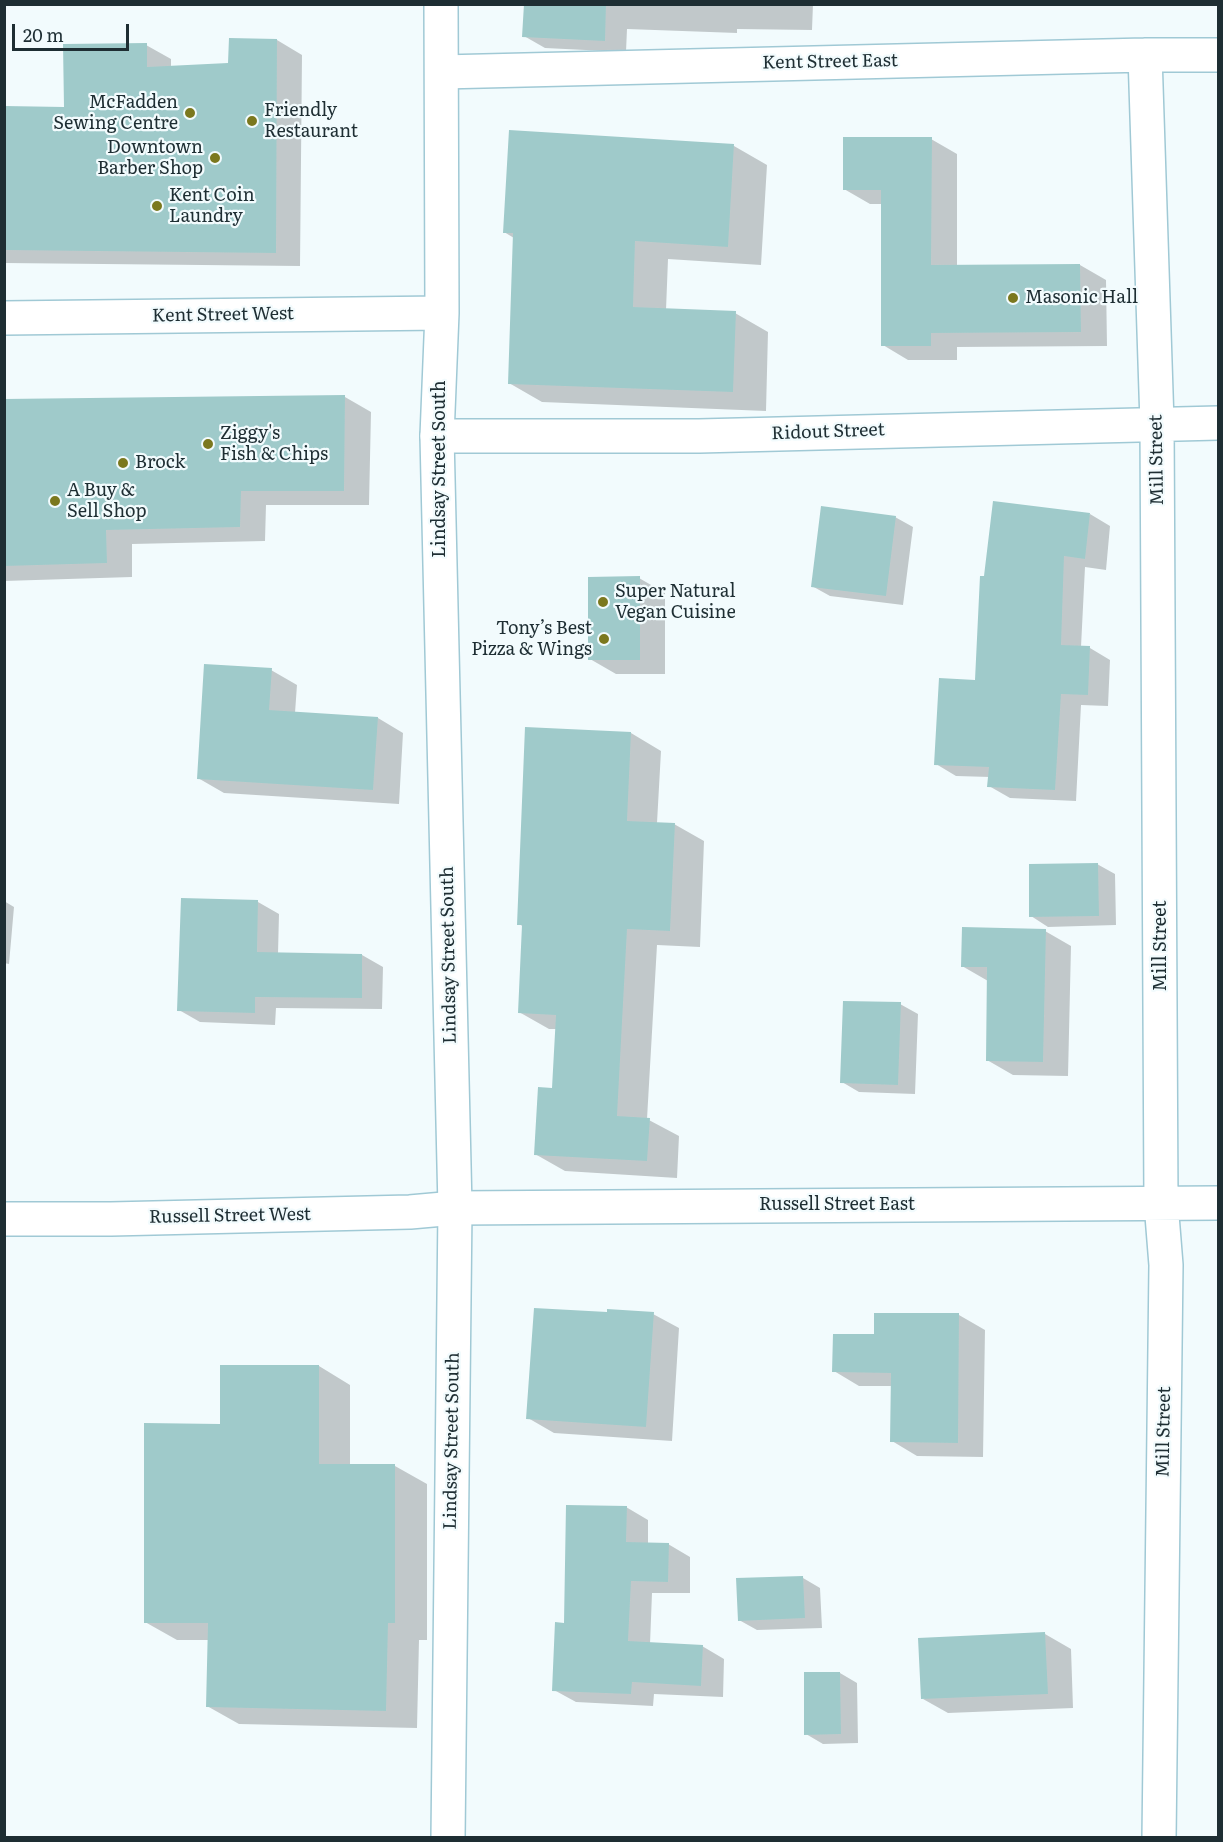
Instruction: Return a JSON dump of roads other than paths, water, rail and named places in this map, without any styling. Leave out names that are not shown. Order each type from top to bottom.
[{"type":"street","name":"Lindsay Street South","points":[[441,4],[442,313],[437,436],[455,1208],[448,1838]]},
{"type":"street","name":"Mill Street","points":[[1145,55],[1157,423],[1163,1157],[1161,1203],[1166,1265],[1159,1838]]},
{"type":"street","name":"Kent Street East","points":[[442,72],[1218,55]]},
{"type":"street","name":"Kent Street West","points":[[4,318],[442,313]]},
{"type":"street","name":"Ridout Street","points":[[437,436],[699,436],[1218,423]]},
{"type":"street","name":"Russell Street East","points":[[455,1208],[1218,1203]]},
{"type":"street","name":"Russell Street West","points":[[4,1219],[111,1219],[410,1212],[455,1208]]},
{"type":"place","name":"McFadden Sewing Centre","points":[[190,113]]},
{"type":"place","name":"Friendly Restaurant","points":[[252,121]]},
{"type":"place","name":"Downtown Barber Shop","points":[[215,158]]},
{"type":"place","name":"Kent Coin Laundry","points":[[157,206]]},
{"type":"place","name":"Masonic Hall","points":[[1013,298]]},
{"type":"place","name":"Ziggy's Fish & Chips","points":[[208,444]]},
{"type":"place","name":"Brock","points":[[123,463]]},
{"type":"place","name":"A Buy & Sell Shop","points":[[55,501]]},
{"type":"place","name":"Super Natural Vegan Cuisine","points":[[603,602]]},
{"type":"place","name":"Tony’s Best Pizza & Wings","points":[[604,639]]}]
